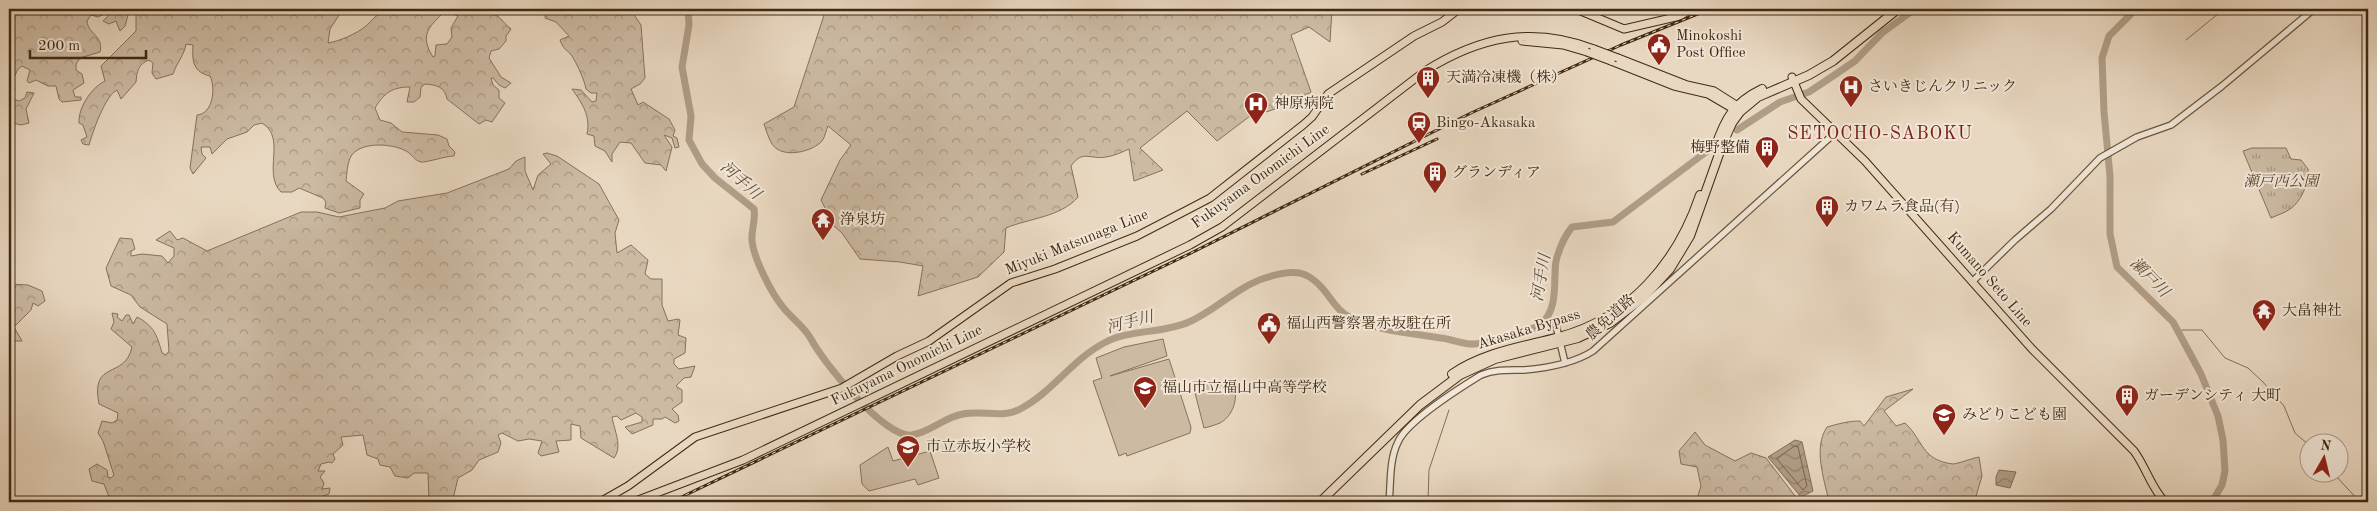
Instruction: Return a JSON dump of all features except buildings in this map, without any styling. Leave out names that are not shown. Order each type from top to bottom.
[{"type":"highway","points":[[1794,83],[1831,58],[1892,9]]},
{"type":"highway","points":[[1736,109],[1754,93],[1794,83],[1834,62],[1898,9]]},
{"type":"highway","name":"Akasaka Bypass","points":[[1319,502],[1430,391],[1462,367],[1490,355],[1561,340],[1595,330],[1627,311],[1644,297],[1670,269],[1690,236],[1722,142],[1736,109]]},
{"type":"main road","name":"Miyuki Matsunaga Line","points":[[600,502],[628,486],[695,437],[846,387],[897,356],[929,341],[1011,283],[1137,236],[1210,198],[1303,125],[1312,117],[1328,94],[1414,36],[1442,22],[1459,9]]},
{"type":"main road","points":[[1576,9],[1624,29],[1680,16],[1691,9]]},
{"type":"main road","name":"Fukuyama Onomichi Line","points":[[633,502],[720,470],[1190,245],[1238,215],[1425,71],[1449,56],[1489,41],[1547,42],[1591,51],[1674,86],[1708,94],[1736,109]]},
{"type":"main road","name":"Kumano Seto Line","points":[[1794,83],[1801,99],[1887,185],[2032,350],[2134,451],[2142,461],[2155,490],[2165,502]]},
{"type":"street","points":[[1972,282],[2015,240],[2051,209],[2102,156],[2115,148],[2171,125],[2222,86],[2314,9]]},
{"type":"street","name":"農免道路","points":[[1389,502],[1393,457],[1396,447],[1406,431],[1418,420],[1481,375],[1492,370],[1546,368],[1584,357],[1603,344],[1632,315],[1836,132]]},
{"type":"street","points":[[1555,321],[1566,363]]},
{"type":"green space","points":[[9,9],[118,9],[123,10],[128,15],[125,26],[120,31],[116,21],[109,24],[103,21],[108,16],[107,13],[98,17],[91,15],[87,21],[101,47],[100,52],[80,58],[76,64],[76,70],[82,74],[84,83],[73,90],[75,97],[81,97],[81,100],[62,102],[59,99],[56,86],[48,86],[36,80],[29,83],[27,81],[30,70],[22,66],[18,69],[12,82],[15,88],[13,99],[19,101],[25,98],[27,92],[34,93],[26,109],[29,123],[21,125],[9,122]]},
{"type":"green space","points":[[136,9],[343,9],[330,29],[328,43],[348,37],[362,29],[382,13],[381,9],[487,9],[498,16],[511,29],[506,36],[506,41],[499,49],[491,51],[489,58],[501,77],[511,83],[505,88],[491,78],[493,85],[499,90],[499,98],[505,103],[492,122],[486,120],[479,124],[447,99],[442,89],[437,86],[425,84],[421,87],[420,97],[414,102],[407,102],[410,87],[398,88],[385,95],[375,108],[380,120],[391,123],[402,132],[438,135],[447,139],[449,146],[455,152],[454,156],[421,162],[406,151],[392,146],[376,145],[360,149],[354,152],[350,158],[346,181],[364,194],[360,200],[360,208],[339,213],[325,208],[326,202],[323,198],[299,188],[292,192],[281,192],[276,184],[274,175],[273,137],[269,129],[262,123],[254,125],[247,132],[227,139],[212,154],[210,147],[201,147],[202,154],[206,158],[193,174],[190,168],[197,115],[202,114],[210,105],[213,87],[210,76],[200,72],[193,61],[193,45],[186,44],[173,74],[156,79],[152,73],[153,63],[149,60],[142,64],[138,71],[136,82],[121,99],[117,90],[108,99],[100,114],[89,145],[83,144],[81,140],[87,137],[83,125],[79,123],[79,117],[90,93],[105,81],[101,66],[136,31]],"holes":[[[445,11],[458,16],[451,28],[452,37],[447,44],[436,45],[435,56],[433,57],[426,37],[430,27]]]},
{"type":"green space","points":[[536,9],[630,9],[641,25],[645,78],[640,84],[631,89],[638,105],[643,102],[669,119],[675,130],[673,136],[677,138],[679,147],[675,148],[672,138],[664,135],[672,147],[666,171],[661,165],[645,163],[631,143],[620,142],[612,154],[612,162],[605,151],[595,146],[594,136],[587,134],[588,121],[585,110],[572,89],[581,90],[592,102],[596,101],[597,93],[591,93],[586,89],[576,63],[561,44],[560,40],[569,36],[556,22],[545,18],[546,13]]},
{"type":"green space","points":[[826,9],[1332,9],[1330,42],[1309,27],[1291,35],[1311,92],[1290,104],[1266,112],[1262,107],[1217,141],[1187,111],[1140,148],[1163,170],[1134,181],[1129,149],[1118,154],[1100,158],[1083,156],[1079,158],[1071,166],[1078,197],[1071,204],[1054,213],[1006,228],[1004,252],[978,277],[918,296],[923,266],[860,259],[842,233],[834,226],[821,200],[840,160],[851,145],[828,126],[824,138],[818,145],[801,152],[788,153],[772,145],[764,124],[794,107]]},
{"type":"green space","name":"瀬戸西公園","points":[[2252,148],[2286,148],[2291,159],[2301,160],[2308,169],[2306,185],[2298,201],[2288,210],[2271,218],[2243,151]]},
{"type":"green space","points":[[547,153],[557,156],[599,184],[619,220],[615,233],[617,253],[631,245],[648,260],[645,274],[651,279],[662,279],[662,305],[668,321],[680,320],[678,335],[686,338],[685,353],[674,359],[674,364],[679,369],[695,366],[691,377],[684,378],[676,386],[682,390],[682,402],[672,409],[678,415],[679,421],[675,423],[665,417],[653,419],[653,425],[632,434],[625,427],[642,422],[642,417],[636,413],[621,420],[617,416],[612,417],[618,443],[617,453],[614,458],[581,438],[580,426],[571,424],[571,440],[556,441],[559,452],[541,456],[538,453],[542,441],[529,439],[518,441],[502,433],[498,435],[501,443],[498,452],[479,460],[472,470],[458,478],[454,495],[444,502],[429,502],[428,473],[414,473],[408,478],[395,476],[390,467],[380,465],[378,459],[367,455],[363,435],[341,437],[343,445],[333,454],[335,459],[332,463],[321,464],[318,471],[325,471],[320,477],[324,483],[322,489],[330,488],[329,494],[320,497],[316,502],[111,502],[104,484],[92,481],[89,469],[97,464],[107,470],[108,477],[111,478],[114,475],[103,441],[98,433],[102,421],[112,423],[117,420],[118,413],[99,404],[99,381],[104,375],[123,364],[132,347],[111,329],[114,322],[112,313],[118,314],[117,317],[122,321],[126,315],[129,315],[133,324],[137,317],[143,320],[154,332],[162,353],[166,355],[169,351],[167,324],[140,307],[131,295],[111,286],[106,268],[120,238],[132,239],[135,249],[131,251],[131,256],[142,254],[162,256],[168,263],[174,256],[174,248],[156,240],[170,231],[177,240],[183,238],[207,251],[301,212],[317,212],[339,217],[385,208],[398,201],[447,193],[509,169],[516,161],[525,157],[525,171],[533,190],[538,175],[551,164],[543,154]]},
{"type":"green space","points":[[9,284],[28,285],[42,291],[45,301],[38,306],[33,303],[31,310],[14,327],[22,341],[9,341]]},
{"type":"green space","points":[[1163,339],[1167,356],[1110,376],[1169,359],[1191,427],[1190,433],[1127,456],[1126,453],[1119,456],[1093,381],[1102,378],[1096,358],[1124,347]]},
{"type":"green space","points":[[1231,379],[1234,385],[1235,397],[1229,415],[1220,423],[1204,428],[1195,393],[1198,387]]},
{"type":"green space","points":[[1913,389],[1884,411],[1896,426],[1905,423],[1924,449],[1943,462],[1953,464],[1979,457],[1982,476],[1976,496],[1979,498],[1977,502],[1829,502],[1822,473],[1820,454],[1823,435],[1827,427],[1860,421],[1864,426],[1886,397]]},
{"type":"green space","points":[[1695,432],[1705,445],[1735,461],[1751,453],[1766,458],[1795,496],[1794,502],[1696,502],[1701,486],[1697,467],[1681,464],[1679,451]]},
{"type":"green space","points":[[888,447],[893,461],[930,451],[939,478],[918,485],[915,479],[869,491],[862,484],[860,465]]},
{"type":"water","points":[[1795,440],[1802,442],[1813,491],[1801,497],[1768,457]]},
{"type":"water","points":[[1999,470],[2016,472],[2010,488],[1996,485],[1996,477]]},
{"type":"waterway","name":"河手川","points":[[688,9],[689,25],[682,67],[691,116],[689,140],[702,164],[715,178],[754,209],[753,248],[764,275],[782,306],[805,330],[841,381],[871,412],[900,433],[912,435],[963,414],[1001,414],[1022,408],[1043,393],[1082,358],[1104,343],[1135,333],[1179,326],[1199,317],[1255,282],[1286,273],[1295,272],[1310,277],[1346,315],[1360,322],[1383,328],[1473,344],[1498,340],[1529,330],[1541,324],[1551,311],[1556,261],[1562,243],[1572,227],[1613,222],[1706,152]]},
{"type":"waterway","name":"河手川","points":[[1737,130],[1780,102],[1809,92],[1830,78],[1855,61],[1882,33],[1915,9]]},
{"type":"waterway","name":"瀬戸川","points":[[2136,9],[2109,36],[2102,58],[2104,112],[2110,176],[2110,234],[2117,267],[2173,322],[2201,374],[2218,416],[2223,440],[2225,471],[2222,485],[2212,502]]},
{"type":"waterway","points":[[2186,40],[2224,9]]},
{"type":"waterway","points":[[2180,335],[2182,330],[2202,330],[2225,358],[2248,368],[2284,406],[2295,433],[2300,437]]},
{"type":"waterway","points":[[1428,502],[1429,470],[1449,410]]},
{"type":"waterway","points":[[2343,484],[2360,502]]},
{"type":"railway","points":[[671,502],[1187,255],[1471,113],[1621,45],[1710,9]]},
{"type":"railway","points":[[1362,174],[1437,139]]},
{"type":"place","name":"Minokoshi Post Office","points":[[1659,66]]},
{"type":"place","name":"天満冷凍機（株）","points":[[1428,99]]},
{"type":"place","name":"さいきじんクリニック","points":[[1851,108]]},
{"type":"place","name":"神原病院","points":[[1256,125]]},
{"type":"place","name":"Bingo-Akasaka","points":[[1419,144]]},
{"type":"place","name":"梅野整備","points":[[1767,169]]},
{"type":"place","name":"グランディア","points":[[1435,194]]},
{"type":"place","name":"カワムラ食品(有)","points":[[1827,228]]},
{"type":"place","name":"浄泉坊","points":[[823,241]]},
{"type":"place","name":"大畠神社","points":[[2264,332]]},
{"type":"place","name":"福山西警察署赤坂駐在所","points":[[1269,345]]},
{"type":"place","name":"福山市立福山中高等学校","points":[[1145,409]]},
{"type":"place","name":"ガーデンシティ 大町","points":[[2127,417]]},
{"type":"place","name":"みどりこども園","points":[[1944,436]]},
{"type":"place","name":"市立赤坂小学校","points":[[908,468]]},
{"type":"district","name":"SETOCHO-SABOKU","points":[[1880,134]]}]
